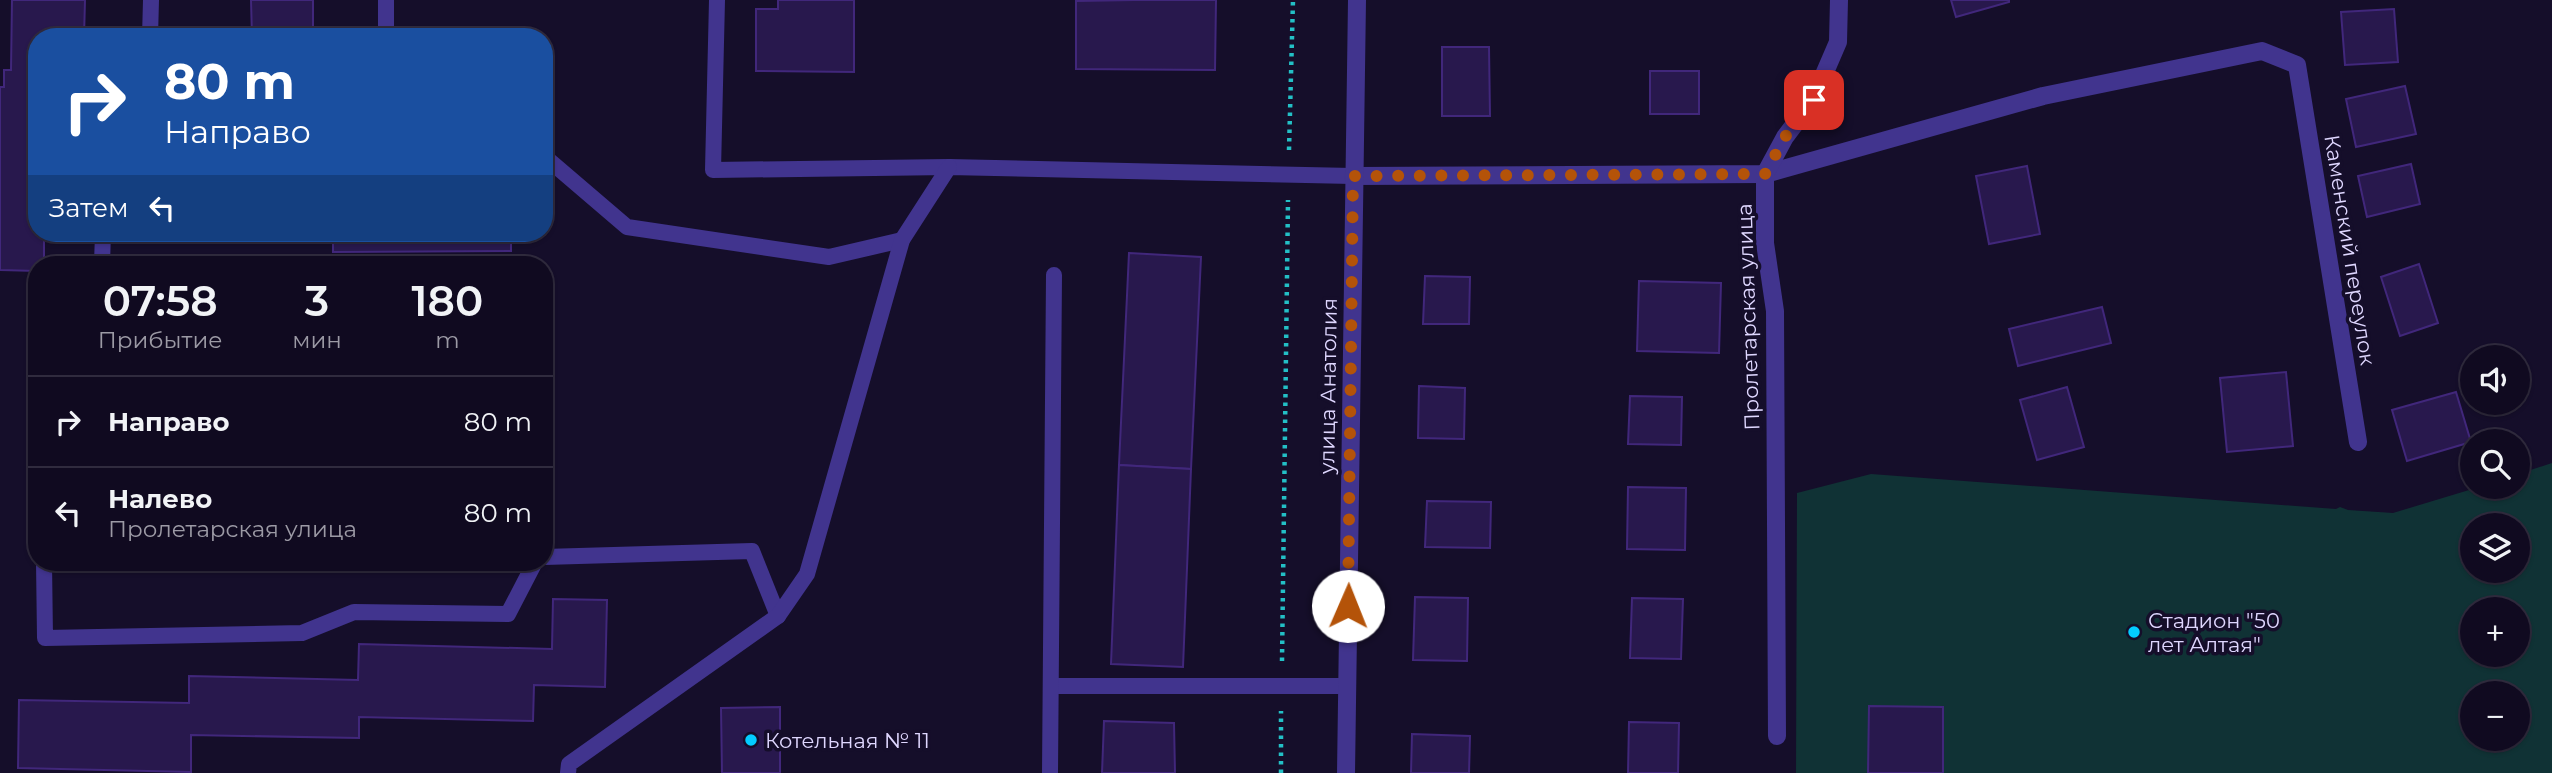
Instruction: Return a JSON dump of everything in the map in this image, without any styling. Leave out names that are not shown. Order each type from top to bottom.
[{"type":"street","name":"улица Анатолия","points":[[1346,773],[1357,0]]},
{"type":"street","name":"Пролетарская улица","points":[[1777,736],[1775,311],[1765,243],[1765,174],[1785,137],[1814,100],[1838,41],[1839,0]]},
{"type":"street","name":"Каменский переулок","points":[[1765,174],[2043,96],[2262,51],[2297,65],[2358,442]]},
{"type":"street","points":[[1353,176],[1765,174]]},
{"type":"lane","points":[[150,28],[151,0]]},
{"type":"lane","points":[[386,0],[386,28]]},
{"type":"lane","points":[[717,0],[713,170],[949,167],[1353,176]]},
{"type":"lane","points":[[553,164],[627,227],[829,257],[902,240]]},
{"type":"lane","points":[[568,773],[569,764],[778,617],[807,574],[902,240],[949,167]]},
{"type":"lane","points":[[1050,773],[1054,275]]},
{"type":"lane","points":[[553,557],[752,551],[778,617]]},
{"type":"lane","points":[[44,571],[45,638],[302,632],[354,612],[508,614],[530,571]]},
{"type":"lane","points":[[1051,686],[1347,686]]},
{"type":"path","points":[[1281,773],[1288,175],[1293,0]]},
{"type":"green space","name":"Стадион \"50 лет Алтая\"","points":[[2552,463],[2552,773],[1796,773],[1797,493],[1871,474],[2393,513],[2460,493],[2460,499],[2530,499],[2530,470]]},
{"type":"building","points":[[12,0],[85,0],[84,28],[28,28],[28,242],[44,242],[44,256],[28,256],[28,271],[0,270],[0,87],[4,87],[4,70],[11,70]]},
{"type":"building","points":[[251,0],[313,0],[313,28],[252,28]]},
{"type":"building","points":[[778,0],[854,0],[854,72],[756,71],[756,9],[778,9]]},
{"type":"building","points":[[1216,0],[1215,70],[1076,69],[1076,1]]},
{"type":"building","points":[[1951,0],[2009,0],[2009,2],[1956,17]]},
{"type":"building","points":[[2394,9],[2398,62],[2345,65],[2341,12]]},
{"type":"building","points":[[1442,47],[1489,47],[1490,116],[1442,116]]},
{"type":"building","points":[[1650,71],[1699,71],[1699,114],[1650,114]]},
{"type":"building","points":[[2405,86],[2416,134],[2356,147],[2346,99]]},
{"type":"building","points":[[2411,164],[2420,204],[2367,217],[2358,176]]},
{"type":"building","points":[[2027,166],[2040,234],[1989,244],[1976,176]]},
{"type":"building","points":[[333,242],[511,242],[511,251],[333,252]]},
{"type":"building","points":[[1129,253],[1201,257],[1191,469],[1119,465]]},
{"type":"building","points":[[2419,264],[2438,323],[2400,336],[2381,277]]},
{"type":"building","points":[[1425,276],[1470,277],[1469,324],[1423,324]]},
{"type":"building","points":[[1639,281],[1721,283],[1719,353],[1637,351]]},
{"type":"building","points":[[2102,307],[2111,343],[2018,366],[2009,329]]},
{"type":"building","points":[[2286,372],[2293,446],[2227,452],[2220,378]]},
{"type":"building","points":[[1419,386],[1465,388],[1464,439],[1418,438]]},
{"type":"building","points":[[2067,387],[2084,447],[2037,460],[2020,400]]},
{"type":"building","points":[[2456,392],[2460,415],[2463,415],[2467,429],[2460,429],[2460,445],[2407,461],[2392,410]]},
{"type":"building","points":[[1630,396],[1682,397],[1681,445],[1628,444]]},
{"type":"building","points":[[1119,465],[1191,469],[1183,667],[1111,664]]},
{"type":"building","points":[[1628,487],[1686,488],[1685,550],[1627,549]]},
{"type":"building","points":[[1427,501],[1491,502],[1490,548],[1425,547]]},
{"type":"building","points":[[1415,597],[1468,598],[1467,661],[1413,660]]},
{"type":"building","points":[[1632,598],[1683,599],[1681,659],[1630,658]]},
{"type":"building","points":[[553,599],[607,600],[605,687],[534,685],[533,721],[359,717],[359,738],[191,735],[191,772],[18,768],[19,700],[189,703],[189,676],[358,680],[359,644],[552,649]]},
{"type":"building","points":[[1869,706],[1943,707],[1943,773],[1868,773]]},
{"type":"building","name":"Котельная № 11","points":[[780,707],[780,773],[722,773],[721,708]]},
{"type":"building","points":[[1104,721],[1174,723],[1175,773],[1102,773]]},
{"type":"building","points":[[1629,722],[1679,723],[1678,773],[1628,773]]},
{"type":"building","points":[[1412,734],[1470,736],[1469,773],[1411,773]]},
{"type":"place","name":"Стадион \"50 лет Алтая\"","points":[[2134,632]]},
{"type":"place","name":"Котельная № 11","points":[[751,740]]},
{"type":"route","points":[[1348,606],[1353,176],[1765,174],[1785,137],[1814,100]]}]
